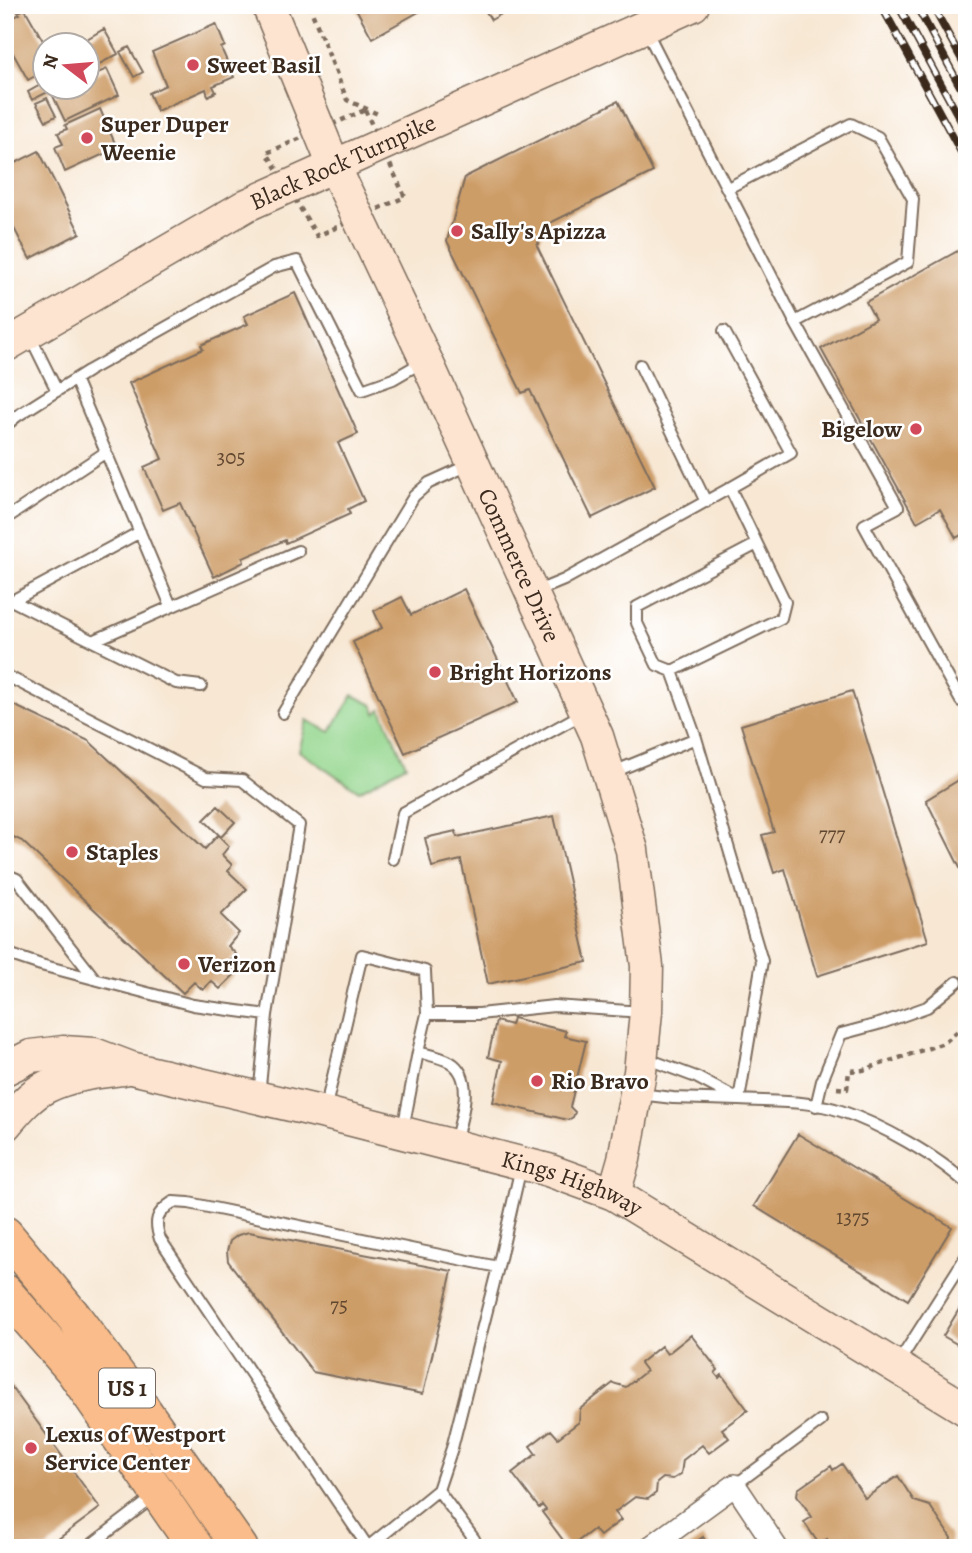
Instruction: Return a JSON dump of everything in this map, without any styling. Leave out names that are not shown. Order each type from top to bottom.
[{"type":"main road","name":"Commerce Drive","points":[[268,5],[334,166],[426,360],[597,736],[632,850],[647,966],[646,1012],[636,1094],[614,1194]]},
{"type":"main road","name":"Black Rock Turnpike","points":[[17,340],[247,205],[694,5]]},
{"type":"main road","name":"Kings Highway","points":[[5,1069],[31,1056],[63,1052],[94,1055],[131,1068],[325,1113],[559,1174],[614,1194],[967,1410]]},
{"type":"main road","name":"Kings Highway","points":[[5,1125],[18,1109],[45,1087],[95,1072],[131,1068]]},
{"type":"main road","name":"US 1","points":[[5,1234],[74,1317],[240,1548]]},
{"type":"main road","name":"US 1","points":[[5,1292],[73,1370],[196,1548]]},
{"type":"main road","points":[[158,1494],[186,1474]]},
{"type":"street","points":[[649,1548],[735,1485],[777,1548]]},
{"type":"lane","points":[[644,27],[795,322],[898,507],[864,525],[961,701],[967,698]]},
{"type":"lane","points":[[728,188],[850,124],[878,137],[914,199],[908,262],[795,322]]},
{"type":"lane","points":[[5,426],[75,379],[274,267],[297,261],[362,390],[393,379],[426,360]]},
{"type":"lane","points":[[532,593],[564,580],[791,453],[724,331]]},
{"type":"lane","points":[[17,340],[57,391]]},
{"type":"lane","points":[[640,365],[706,502]]},
{"type":"lane","points":[[75,379],[171,606]]},
{"type":"lane","points":[[5,519],[106,452]]},
{"type":"lane","points":[[283,713],[414,496],[429,483],[473,463]]},
{"type":"lane","points":[[730,488],[785,602],[780,618],[672,671],[657,665],[636,622],[637,607],[757,544]]},
{"type":"lane","points":[[9,599],[140,532]]},
{"type":"lane","points":[[93,641],[298,551]]},
{"type":"lane","points":[[9,599],[176,683],[201,686]]},
{"type":"lane","points":[[672,671],[696,738],[762,961],[739,1100]]},
{"type":"lane","points":[[5,675],[206,778],[242,780],[299,825],[267,1015],[258,1097]]},
{"type":"lane","points":[[393,859],[403,813],[586,712]]},
{"type":"lane","points":[[608,774],[696,738]]},
{"type":"lane","points":[[5,874],[17,879],[95,979]]},
{"type":"lane","points":[[5,953],[193,1005],[267,1015]]},
{"type":"lane","points":[[325,1113],[362,955],[425,971],[426,1014],[402,1133]]},
{"type":"lane","points":[[816,1105],[822,1080],[841,1034],[927,1007],[957,982]]},
{"type":"lane","points":[[426,1014],[479,1014],[554,1006],[646,1012]]},
{"type":"lane","points":[[418,1052],[450,1062],[459,1070],[463,1080],[465,1094],[454,1148]]},
{"type":"lane","points":[[642,1057],[696,1077],[739,1100]]},
{"type":"lane","points":[[636,1094],[816,1105],[841,1111],[891,1134],[950,1168],[967,1184]]},
{"type":"lane","points":[[498,1267],[189,1203],[173,1202],[162,1209],[155,1226],[160,1240],[368,1548],[438,1490],[452,1448],[498,1267],[522,1164]]},
{"type":"lane","points":[[896,1366],[967,1255]]},
{"type":"lane","points":[[735,1485],[821,1421]]},
{"type":"lane","points":[[438,1490],[478,1548]]},
{"type":"lane","points":[[87,1548],[158,1494]]},
{"type":"path","points":[[309,5],[347,100],[380,115],[391,113]]},
{"type":"green space","points":[[353,695],[373,705],[376,713],[381,709],[406,765],[359,791],[299,751],[307,720],[330,732]]},
{"type":"building","points":[[354,5],[431,5],[372,38]]},
{"type":"building","points":[[482,5],[517,5],[491,20]]},
{"type":"building","points":[[25,9],[38,32],[32,32],[32,78],[28,80],[5,39],[5,22],[20,14],[18,12]]},
{"type":"building","name":"Sweet Basil","points":[[216,24],[225,46],[221,48],[234,77],[213,86],[216,92],[208,96],[206,89],[157,111],[149,93],[166,85],[152,52]]},
{"type":"building","points":[[104,29],[118,54],[102,63],[102,32],[99,32]]},
{"type":"building","points":[[129,47],[143,72],[134,77],[120,52]]},
{"type":"building","points":[[107,69],[119,95],[65,121],[56,102],[102,102],[102,71]]},
{"type":"building","points":[[618,101],[653,172],[546,225],[537,246],[655,487],[592,518],[530,390],[522,393],[447,241],[465,177]]},
{"type":"building","points":[[49,102],[56,116],[46,121],[36,103]]},
{"type":"building","name":"Super Duper Weenie","points":[[100,109],[117,148],[65,172],[55,147],[63,144],[58,133],[67,129],[65,125]]},
{"type":"building","points":[[39,151],[80,233],[30,259],[5,211],[5,168]]},
{"type":"building","name":"Bigelow","points":[[963,248],[967,254],[967,532],[956,538],[940,509],[917,522],[821,349],[875,319],[866,302]]},
{"type":"building","points":[[295,293],[358,434],[338,443],[364,501],[348,509],[350,514],[286,543],[285,540],[243,558],[244,562],[214,577],[180,503],[163,510],[144,467],[162,459],[129,383],[203,349],[201,345],[248,324],[244,316]]},
{"type":"building","name":"Bright Horizons","points":[[464,589],[518,702],[405,753],[353,642],[382,628],[374,611],[402,597],[411,615]]},
{"type":"building","points":[[852,691],[928,941],[817,976],[785,869],[774,873],[762,835],[774,832],[741,725]]},
{"type":"building","points":[[5,701],[89,741],[205,849],[218,835],[229,846],[222,855],[232,865],[228,871],[247,889],[221,915],[239,933],[228,946],[236,954],[229,963],[236,973],[220,989],[211,981],[203,990],[194,982],[183,993],[22,841],[5,833]]},
{"type":"building","points":[[967,775],[967,882],[926,800]]},
{"type":"building","points":[[218,806],[235,822],[221,837],[204,820]]},
{"type":"building","points":[[554,816],[587,962],[488,984],[461,860],[432,867],[425,838],[456,831],[457,837]]},
{"type":"building","name":"Rio Bravo","points":[[513,1018],[566,1031],[564,1036],[586,1041],[570,1107],[575,1112],[568,1120],[493,1102],[502,1061],[488,1057],[496,1021],[511,1025]]},
{"type":"building","points":[[798,1134],[952,1227],[908,1300],[754,1206]]},
{"type":"building","points":[[249,1232],[452,1271],[423,1394],[313,1372],[228,1261],[230,1241]]},
{"type":"building","points":[[967,1296],[967,1350],[943,1336]]},
{"type":"building","points":[[691,1335],[718,1370],[715,1373],[719,1378],[722,1375],[748,1410],[722,1429],[729,1438],[709,1453],[702,1445],[683,1460],[681,1474],[673,1479],[663,1478],[657,1483],[656,1493],[648,1499],[635,1497],[615,1512],[621,1520],[600,1536],[594,1529],[569,1548],[542,1512],[546,1510],[542,1505],[539,1508],[512,1473],[536,1454],[530,1446],[551,1430],[558,1438],[579,1422],[580,1409],[613,1383],[626,1387],[646,1371],[640,1363],[661,1346],[667,1354]]},
{"type":"building","name":"Lexus of Westport Service Center","points":[[5,1378],[100,1508],[46,1548],[16,1548],[5,1533]]},
{"type":"building","points":[[842,1464],[865,1498],[898,1476],[914,1501],[930,1506],[951,1538],[949,1548],[832,1548],[827,1539],[819,1544],[804,1522],[812,1517],[797,1495],[798,1489],[831,1466],[833,1470]]},
{"type":"building","points":[[703,1537],[710,1548],[687,1548]]},
{"type":"railway","points":[[881,5],[967,163]]},
{"type":"railway","points":[[898,5],[967,132]]},
{"type":"railway","points":[[916,5],[967,99]]},
{"type":"railway","points":[[932,5],[967,69]]},
{"type":"place","name":"Sweet Basil","points":[[193,65]]},
{"type":"place","name":"Super Duper Weenie","points":[[87,138]]},
{"type":"place","name":"Sally's Apizza","points":[[457,231]]},
{"type":"place","name":"Bigelow","points":[[916,429]]},
{"type":"place","name":"Bright Horizons","points":[[435,672]]},
{"type":"place","name":"Staples","points":[[72,852]]},
{"type":"place","name":"Verizon","points":[[184,964]]},
{"type":"place","name":"Rio Bravo","points":[[537,1081]]},
{"type":"place","name":"Lexus of Westport Service Center","points":[[31,1448]]}]
